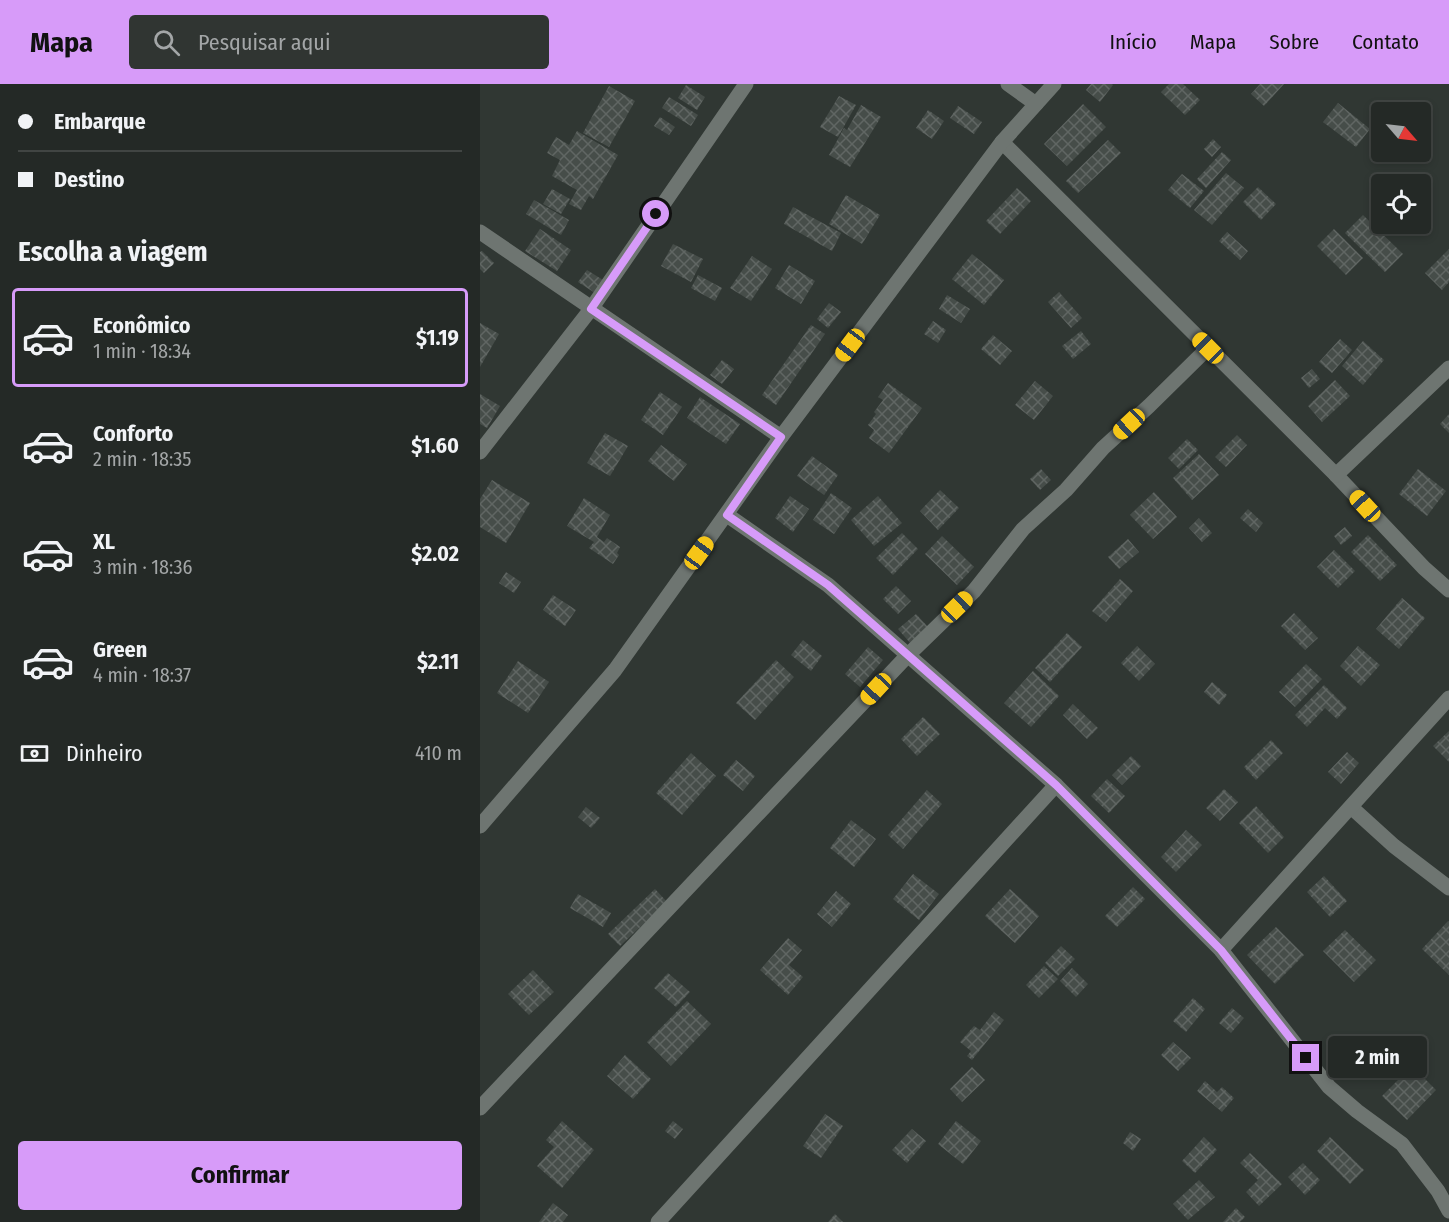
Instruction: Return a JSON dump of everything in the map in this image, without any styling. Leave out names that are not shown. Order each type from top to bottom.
[{"type":"street","points":[[480,452],[591,309],[746,84]]},
{"type":"street","points":[[1008,84],[1036,104]]},
{"type":"street","points":[[480,826],[615,670],[781,437],[1002,142],[1054,84]]},
{"type":"street","points":[[1002,142],[1336,475],[1424,568],[1449,590]]},
{"type":"street","points":[[480,232],[781,437]]},
{"type":"street","points":[[480,1108],[908,655],[974,591],[1023,529],[1066,490],[1103,448],[1208,348]]},
{"type":"street","points":[[1336,475],[1449,368]]},
{"type":"street","points":[[727,515],[828,585],[1056,785],[1221,950],[1329,1087],[1402,1144],[1438,1191],[1449,1211]]},
{"type":"street","points":[[1221,950],[1449,698]]},
{"type":"street","points":[[658,1222],[1056,785]]},
{"type":"street","points":[[1351,807],[1394,846],[1449,888]]},
{"type":"building","points":[[1091,84],[1113,85],[1100,102],[1086,90]]},
{"type":"building","points":[[1169,84],[1183,84],[1200,100],[1185,115],[1161,92]]},
{"type":"building","points":[[1260,84],[1284,84],[1264,106],[1251,94]]},
{"type":"building","points":[[686,85],[705,97],[697,110],[678,98]]},
{"type":"building","points":[[609,86],[635,101],[609,147],[583,133]]},
{"type":"building","points":[[839,96],[856,105],[838,137],[820,127]]},
{"type":"building","points":[[669,97],[698,115],[691,126],[662,108]]},
{"type":"building","points":[[1338,103],[1370,129],[1356,147],[1323,122]]},
{"type":"building","points":[[1083,104],[1106,127],[1067,166],[1044,144]]},
{"type":"building","points":[[861,105],[881,117],[850,167],[829,155],[844,128],[847,130]]},
{"type":"building","points":[[958,106],[982,122],[974,134],[950,118]]},
{"type":"building","points":[[928,110],[944,121],[932,139],[916,128]]},
{"type":"building","points":[[660,117],[675,127],[669,135],[654,126]]},
{"type":"building","points":[[577,131],[618,155],[593,199],[589,196],[581,210],[569,204],[577,190],[552,176],[560,160],[547,153],[556,137],[569,145]]},
{"type":"building","points":[[1213,139],[1221,147],[1212,157],[1204,149]]},
{"type":"building","points":[[1108,140],[1121,153],[1078,193],[1066,181]]},
{"type":"building","points":[[1222,152],[1231,160],[1206,188],[1197,179]]},
{"type":"building","points":[[1226,173],[1244,188],[1212,225],[1194,210]]},
{"type":"building","points":[[1182,174],[1204,191],[1190,208],[1168,190]]},
{"type":"building","points":[[1258,187],[1276,204],[1261,220],[1243,202]]},
{"type":"building","points":[[1017,188],[1031,201],[1000,234],[986,221]]},
{"type":"building","points":[[552,189],[570,199],[561,214],[543,204]]},
{"type":"building","points":[[846,195],[880,215],[862,244],[829,224]]},
{"type":"building","points":[[534,200],[569,220],[561,235],[526,214]]},
{"type":"building","points":[[793,207],[841,233],[832,251],[784,224]]},
{"type":"building","points":[[1363,215],[1371,223],[1371,234],[1382,234],[1403,254],[1385,272],[1345,233]]},
{"type":"building","points":[[540,229],[571,250],[557,271],[525,251]]},
{"type":"building","points":[[1334,229],[1363,258],[1346,275],[1317,246]]},
{"type":"building","points":[[1227,232],[1248,251],[1240,260],[1219,241]]},
{"type":"building","points":[[673,244],[703,259],[691,282],[661,266]]},
{"type":"building","points":[[1449,249],[1449,282],[1442,290],[1425,273]]},
{"type":"building","points":[[482,251],[494,263],[484,273],[480,269],[480,252]]},
{"type":"building","points":[[972,254],[1004,280],[984,305],[952,279]]},
{"type":"building","points":[[752,256],[772,269],[751,301],[730,288]]},
{"type":"building","points":[[789,265],[815,281],[801,304],[775,288]]},
{"type":"building","points":[[587,270],[603,280],[595,293],[578,282]]},
{"type":"building","points":[[698,275],[722,288],[715,301],[691,288]]},
{"type":"building","points":[[1059,292],[1082,318],[1071,328],[1048,302]]},
{"type":"building","points":[[947,295],[970,309],[961,323],[939,309]]},
{"type":"building","points":[[829,303],[841,312],[828,328],[817,319]]},
{"type":"building","points":[[933,321],[946,330],[938,343],[924,334]]},
{"type":"building","points":[[480,323],[499,334],[480,367]]},
{"type":"building","points":[[811,325],[825,334],[776,405],[762,395]]},
{"type":"building","points":[[1081,331],[1091,344],[1073,359],[1062,346]]},
{"type":"building","points":[[993,335],[1012,351],[1000,365],[981,349]]},
{"type":"building","points":[[1340,339],[1352,350],[1332,373],[1319,362]]},
{"type":"building","points":[[1363,341],[1384,360],[1363,385],[1342,366]]},
{"type":"building","points":[[722,360],[734,369],[722,384],[710,375]]},
{"type":"building","points":[[1312,369],[1320,379],[1309,388],[1301,378]]},
{"type":"building","points":[[1335,380],[1350,396],[1322,422],[1308,406]]},
{"type":"building","points":[[1035,381],[1053,396],[1034,420],[1015,405]]},
{"type":"building","points":[[888,383],[922,408],[889,453],[869,438],[874,430],[868,425],[883,400],[878,397]]},
{"type":"building","points":[[660,392],[682,407],[663,435],[641,420]]},
{"type":"building","points":[[480,394],[500,406],[487,428],[480,424]]},
{"type":"building","points":[[700,397],[740,424],[726,444],[687,418]]},
{"type":"building","points":[[1449,414],[1449,433],[1440,424]]},
{"type":"building","points":[[605,433],[628,446],[610,476],[587,463]]},
{"type":"building","points":[[1237,435],[1247,445],[1226,467],[1215,457]]},
{"type":"building","points":[[1187,439],[1198,450],[1179,469],[1168,458]]},
{"type":"building","points":[[661,445],[687,464],[674,481],[648,461]]},
{"type":"building","points":[[1199,454],[1219,475],[1192,500],[1173,478]]},
{"type":"building","points":[[812,456],[838,475],[824,495],[797,476]]},
{"type":"building","points":[[1041,469],[1051,480],[1040,490],[1030,479]]},
{"type":"building","points":[[1418,469],[1446,491],[1427,516],[1399,494]]},
{"type":"building","points":[[492,480],[530,503],[506,543],[480,527],[480,499]]},
{"type":"building","points":[[940,490],[959,508],[938,530],[920,511]]},
{"type":"building","points":[[1154,492],[1177,517],[1153,539],[1130,515]]},
{"type":"building","points":[[831,493],[852,508],[834,534],[813,520]]},
{"type":"building","points":[[790,496],[809,509],[793,532],[775,518]]},
{"type":"building","points":[[878,496],[902,523],[874,546],[851,520]]},
{"type":"building","points":[[584,498],[610,515],[597,537],[604,542],[607,538],[620,547],[617,553],[619,555],[613,564],[589,548],[594,542],[567,526]]},
{"type":"building","points":[[1248,509],[1263,523],[1256,532],[1240,518]]},
{"type":"building","points":[[1199,518],[1212,533],[1202,542],[1189,528]]},
{"type":"building","points":[[1345,527],[1352,536],[1341,545],[1334,536]]},
{"type":"building","points":[[902,533],[918,549],[893,575],[876,558]]},
{"type":"building","points":[[1368,535],[1397,565],[1380,581],[1351,552]]},
{"type":"building","points":[[942,536],[974,567],[957,585],[925,554]]},
{"type":"building","points":[[1128,539],[1139,552],[1119,569],[1108,557]]},
{"type":"building","points":[[1334,550],[1355,571],[1338,588],[1317,567]]},
{"type":"building","points":[[506,572],[521,582],[514,593],[499,583]]},
{"type":"building","points":[[1120,579],[1133,591],[1106,622],[1092,611]]},
{"type":"building","points":[[896,586],[911,601],[898,614],[883,599]]},
{"type":"building","points":[[553,595],[576,610],[565,626],[543,610]]},
{"type":"building","points":[[1402,598],[1425,618],[1399,649],[1376,629]]},
{"type":"building","points":[[1294,613],[1318,638],[1305,650],[1281,626]]},
{"type":"building","points":[[916,614],[929,628],[911,644],[898,629]]},
{"type":"building","points":[[1067,633],[1082,647],[1050,682],[1035,668]]},
{"type":"building","points":[[803,640],[822,656],[811,671],[791,655]]},
{"type":"building","points":[[1137,646],[1155,664],[1139,681],[1121,663]]},
{"type":"building","points":[[1358,646],[1380,665],[1361,686],[1340,666]]},
{"type":"building","points":[[868,647],[883,660],[860,687],[845,674]]},
{"type":"building","points":[[776,660],[794,677],[755,720],[736,703]]},
{"type":"building","points":[[518,661],[549,682],[528,713],[497,693]]},
{"type":"building","points":[[1306,664],[1322,679],[1295,707],[1279,692]]},
{"type":"building","points":[[1033,671],[1059,696],[1031,727],[1004,703]]},
{"type":"building","points":[[1212,682],[1227,695],[1219,705],[1204,692]]},
{"type":"building","points":[[1324,685],[1347,708],[1337,719],[1325,708],[1307,727],[1295,715]]},
{"type":"building","points":[[1073,704],[1098,728],[1087,739],[1063,715]]},
{"type":"building","points":[[923,717],[940,734],[917,756],[901,739]]},
{"type":"building","points":[[1449,731],[1449,762],[1433,746]]},
{"type":"building","points":[[1271,740],[1283,753],[1256,780],[1244,767]]},
{"type":"building","points":[[1347,752],[1359,763],[1341,784],[1328,772]]},
{"type":"building","points":[[691,753],[716,776],[682,815],[656,793]]},
{"type":"building","points":[[1131,756],[1141,766],[1122,785],[1112,775]]},
{"type":"building","points":[[736,760],[755,776],[743,791],[723,775]]},
{"type":"building","points":[[1107,779],[1125,796],[1109,813],[1091,796]]},
{"type":"building","points":[[1224,789],[1238,802],[1220,821],[1206,808]]},
{"type":"building","points":[[927,790],[942,804],[903,849],[888,835]]},
{"type":"building","points":[[1256,806],[1284,837],[1268,853],[1239,823]]},
{"type":"building","points":[[586,807],[600,818],[591,828],[578,817]]},
{"type":"building","points":[[851,820],[876,839],[854,867],[830,848]]},
{"type":"building","points":[[1186,830],[1202,845],[1176,872],[1161,857]]},
{"type":"building","points":[[913,874],[939,894],[919,920],[893,899]]},
{"type":"building","points":[[1324,876],[1347,901],[1330,917],[1307,892]]},
{"type":"building","points":[[1133,887],[1145,899],[1117,927],[1105,916]]},
{"type":"building","points":[[655,889],[667,902],[620,946],[608,934]]},
{"type":"building","points":[[1010,889],[1039,916],[1015,943],[985,916]]},
{"type":"building","points":[[836,891],[851,904],[832,927],[817,914]]},
{"type":"building","points":[[578,894],[611,913],[603,927],[570,908]]},
{"type":"building","points":[[1449,922],[1449,975],[1422,949]]},
{"type":"building","points":[[1276,927],[1304,955],[1275,984],[1247,955]]},
{"type":"building","points":[[1345,930],[1376,960],[1354,982],[1323,951]]},
{"type":"building","points":[[788,938],[802,950],[789,965],[803,977],[788,995],[760,970]]},
{"type":"building","points":[[1061,946],[1075,959],[1058,976],[1045,963]]},
{"type":"building","points":[[1044,966],[1058,979],[1039,998],[1026,985]]},
{"type":"building","points":[[1072,968],[1088,984],[1076,997],[1060,981]]},
{"type":"building","points":[[533,970],[554,992],[529,1015],[508,994]]},
{"type":"building","points":[[668,973],[690,992],[676,1007],[654,988]]},
{"type":"building","points":[[1193,998],[1205,1009],[1186,1032],[1173,1021]]},
{"type":"building","points":[[687,1001],[711,1024],[671,1066],[647,1042]]},
{"type":"building","points":[[1232,1008],[1244,1018],[1231,1033],[1219,1023]]},
{"type":"building","points":[[994,1012],[1004,1020],[972,1060],[967,1056],[971,1051],[960,1042],[974,1026],[980,1030]]},
{"type":"building","points":[[1173,1042],[1191,1058],[1178,1071],[1161,1055]]},
{"type":"building","points":[[625,1055],[651,1079],[633,1099],[607,1076]]},
{"type":"building","points":[[1412,1066],[1436,1090],[1407,1120],[1382,1096]]},
{"type":"building","points":[[972,1067],[985,1080],[962,1102],[950,1089]]},
{"type":"building","points":[[1205,1081],[1217,1092],[1222,1087],[1234,1098],[1222,1112],[1197,1091]]},
{"type":"building","points":[[825,1114],[843,1126],[821,1158],[803,1146]]},
{"type":"building","points":[[562,1121],[594,1150],[562,1188],[537,1166],[554,1147],[546,1140]]},
{"type":"building","points":[[673,1121],[683,1129],[675,1139],[665,1131]]},
{"type":"building","points":[[956,1121],[981,1141],[963,1164],[938,1144]]},
{"type":"building","points":[[912,1129],[926,1141],[907,1163],[892,1150]]},
{"type":"building","points":[[1130,1132],[1141,1139],[1133,1151],[1123,1143]]},
{"type":"building","points":[[1204,1137],[1217,1150],[1195,1173],[1182,1161]]},
{"type":"building","points":[[1330,1137],[1364,1170],[1350,1184],[1317,1151]]},
{"type":"building","points":[[1250,1153],[1282,1184],[1259,1206],[1246,1192],[1258,1180],[1240,1163]]},
{"type":"building","points":[[1303,1163],[1320,1180],[1305,1195],[1288,1177]]},
{"type":"building","points":[[1199,1180],[1215,1197],[1188,1220],[1173,1204]]},
{"type":"building","points":[[553,1203],[568,1215],[563,1222],[539,1222]]},
{"type":"building","points":[[1236,1208],[1245,1217],[1240,1222],[1223,1222]]},
{"type":"building","points":[[835,1214],[843,1222],[828,1222]]},
{"type":"route","points":[[656,214],[591,309],[781,437],[727,515],[828,585],[1056,785],[1221,950],[1306,1058]]}]
